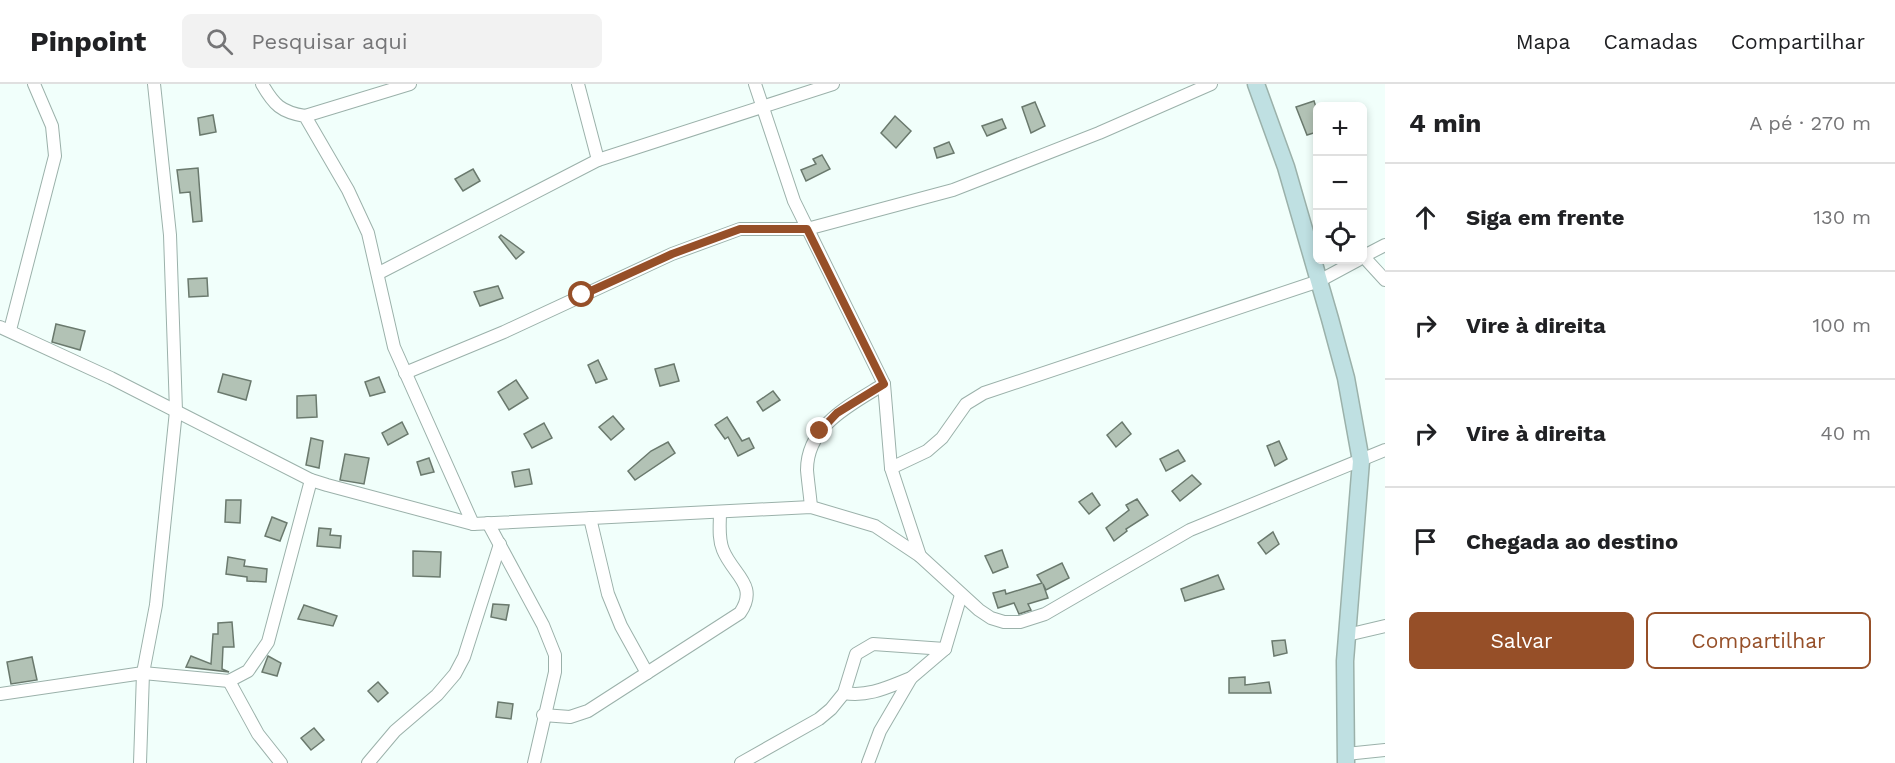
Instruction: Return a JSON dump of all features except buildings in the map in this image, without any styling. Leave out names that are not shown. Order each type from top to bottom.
[{"type":"street","points":[[33,84],[52,126],[55,156],[5,329],[176,411],[311,480],[473,524],[811,507],[875,526],[920,556],[979,610],[1004,622],[1020,622],[1045,614],[1190,530],[1385,450]]},
{"type":"street","points":[[140,763],[142,673],[156,605],[176,411],[170,235],[154,84]]},
{"type":"street","points":[[262,84],[270,97],[285,112],[305,116],[391,87],[410,84]]},
{"type":"street","points":[[578,84],[598,160]]},
{"type":"street","points":[[755,84],[785,178],[807,229],[884,384],[891,468],[920,556]]},
{"type":"street","points":[[379,273],[598,160],[833,84]]},
{"type":"street","points":[[405,373],[504,332],[672,254],[740,229],[807,229],[953,190],[1099,133],[1211,84]]},
{"type":"street","points":[[1256,84],[1286,167],[1319,281],[1346,378],[1361,461],[1345,661],[1346,758],[1385,750]]},
{"type":"street","points":[[305,116],[348,190],[368,233],[379,273],[387,319],[405,373],[473,524]]},
{"type":"street","points":[[1367,255],[1385,245]]},
{"type":"street","points":[[891,468],[927,451],[942,438],[966,404],[984,393],[1319,281],[1350,264]]},
{"type":"street","points":[[1367,264],[1385,280]]},
{"type":"street","points":[[811,507],[807,469],[810,452],[820,431],[837,413],[884,384]]},
{"type":"street","points":[[0,694],[142,673],[229,681],[248,671],[268,642],[311,480]]},
{"type":"street","points":[[543,715],[578,716],[740,613],[747,603],[747,591],[743,580],[728,560],[720,541],[720,512]]},
{"type":"street","points":[[590,518],[608,594],[621,626],[647,674]]},
{"type":"street","points":[[488,524],[543,625],[555,655],[555,672],[543,715],[534,763]]},
{"type":"street","points":[[368,763],[395,731],[437,695],[455,674],[464,657],[500,544]]},
{"type":"street","points":[[868,763],[880,731],[911,678],[945,649],[962,595]]},
{"type":"street","points":[[1347,635],[1385,626]]},
{"type":"street","points":[[741,763],[819,719],[844,693],[856,654],[864,648],[873,644],[945,649]]},
{"type":"street","points":[[844,693],[861,696],[911,678]]},
{"type":"street","points":[[229,681],[258,734],[281,763]]},
{"type":"route","points":[[582,295],[672,254],[740,229],[807,229],[870,350],[884,384],[837,413],[820,431]]}]
